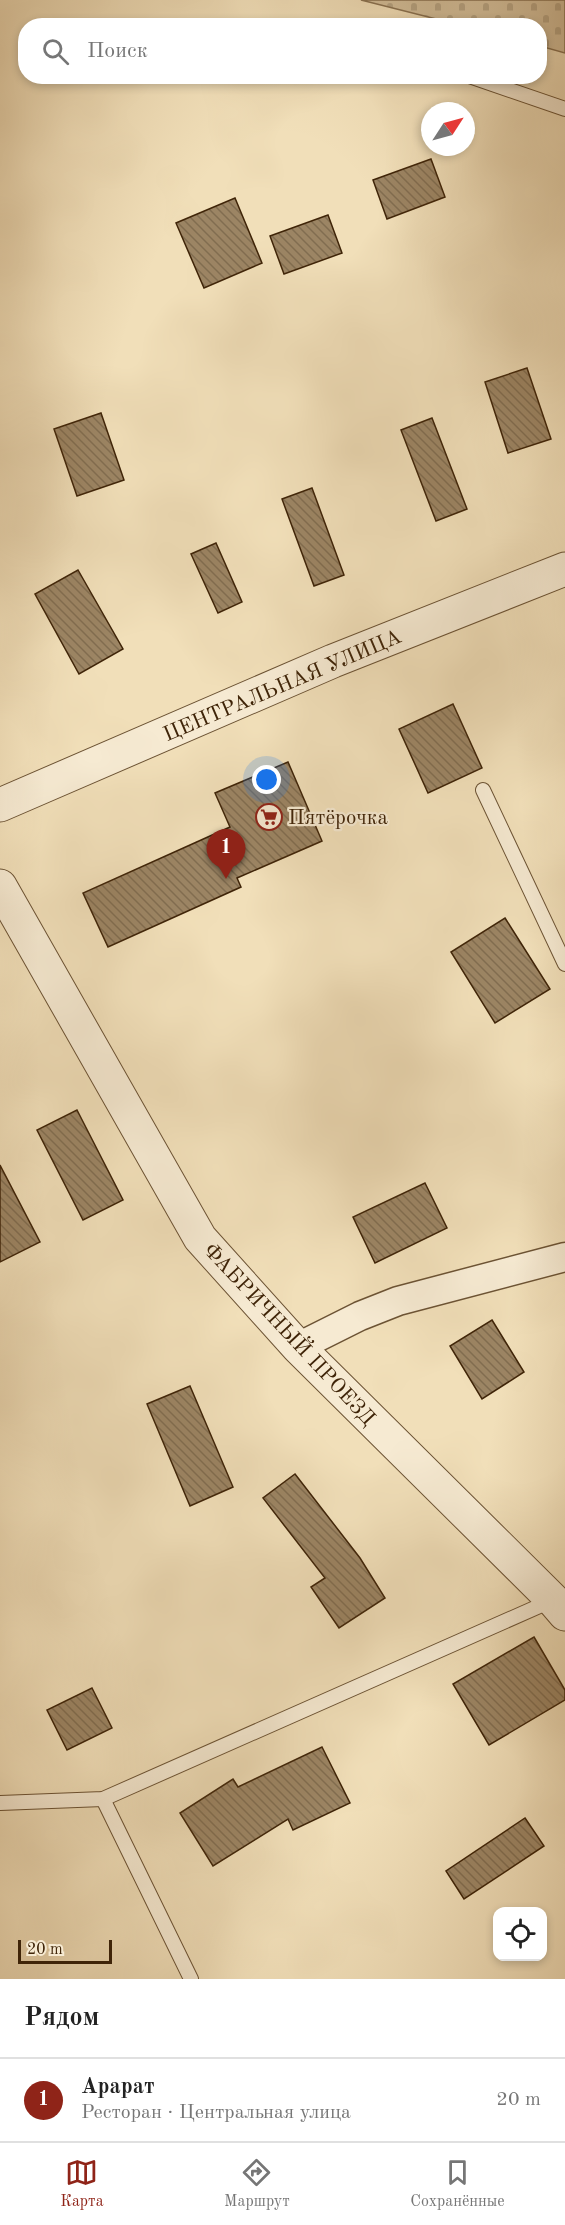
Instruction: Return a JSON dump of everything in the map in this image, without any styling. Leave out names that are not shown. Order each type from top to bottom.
[{"type":"street","name":"ЦЕНТРАЛЬНАЯ УЛИЦА","points":[[0,806],[333,661],[565,569]]},
{"type":"street","name":"ФАБРИЧНЫЙ ПРОЕЗД","points":[[0,886],[200,1238],[297,1347],[559,1607]]},
{"type":"street","points":[[297,1347],[360,1316],[398,1301],[565,1257]]},
{"type":"lane","points":[[492,84],[565,109]]},
{"type":"lane","points":[[483,790],[565,964]]},
{"type":"lane","points":[[0,1803],[103,1799],[559,1607]]},
{"type":"lane","points":[[103,1799],[191,1979]]},
{"type":"green space","points":[[361,0],[565,0],[565,53],[547,48],[547,18],[432,18]]},
{"type":"building","points":[[431,159],[445,197],[387,219],[373,180]]},
{"type":"building","points":[[235,198],[262,263],[204,288],[176,223]]},
{"type":"building","points":[[328,215],[342,253],[284,274],[270,236]]},
{"type":"building","points":[[527,368],[551,439],[508,453],[485,382]]},
{"type":"building","points":[[101,413],[124,480],[77,496],[54,429]]},
{"type":"building","points":[[432,418],[467,509],[436,521],[401,430]]},
{"type":"building","points":[[312,488],[344,575],[314,586],[282,499]]},
{"type":"building","points":[[216,543],[242,602],[218,613],[191,554]]},
{"type":"building","points":[[78,570],[123,649],[79,674],[35,594]]},
{"type":"building","points":[[453,704],[482,768],[428,793],[399,729]]},
{"type":"building","points":[[288,762],[322,841],[237,878],[241,887],[108,947],[83,893],[230,827],[215,793]]},
{"type":"building","points":[[505,918],[550,989],[495,1023],[451,952]]},
{"type":"building","points":[[77,1110],[123,1200],[83,1220],[37,1130]]},
{"type":"building","points":[[0,1165],[40,1242],[0,1262]]},
{"type":"building","points":[[425,1183],[447,1228],[375,1263],[353,1217]]},
{"type":"building","points":[[492,1320],[524,1372],[482,1399],[450,1346]]},
{"type":"building","points":[[190,1386],[233,1487],[190,1506],[147,1404]]},
{"type":"building","points":[[295,1474],[360,1558],[385,1598],[339,1628],[311,1587],[325,1578],[263,1498]]},
{"type":"building","points":[[534,1637],[565,1690],[565,1700],[489,1745],[453,1684]]},
{"type":"building","points":[[92,1688],[112,1728],[67,1750],[47,1710]]},
{"type":"building","points":[[322,1747],[350,1803],[293,1830],[288,1819],[213,1866],[180,1813],[233,1779],[238,1787]]},
{"type":"building","points":[[525,1818],[544,1846],[464,1899],[446,1871]]},
{"type":"place","name":"Пятёрочка","points":[[269,817]]},
{"type":"place","name":"Арарат","points":[[226,879]]}]
